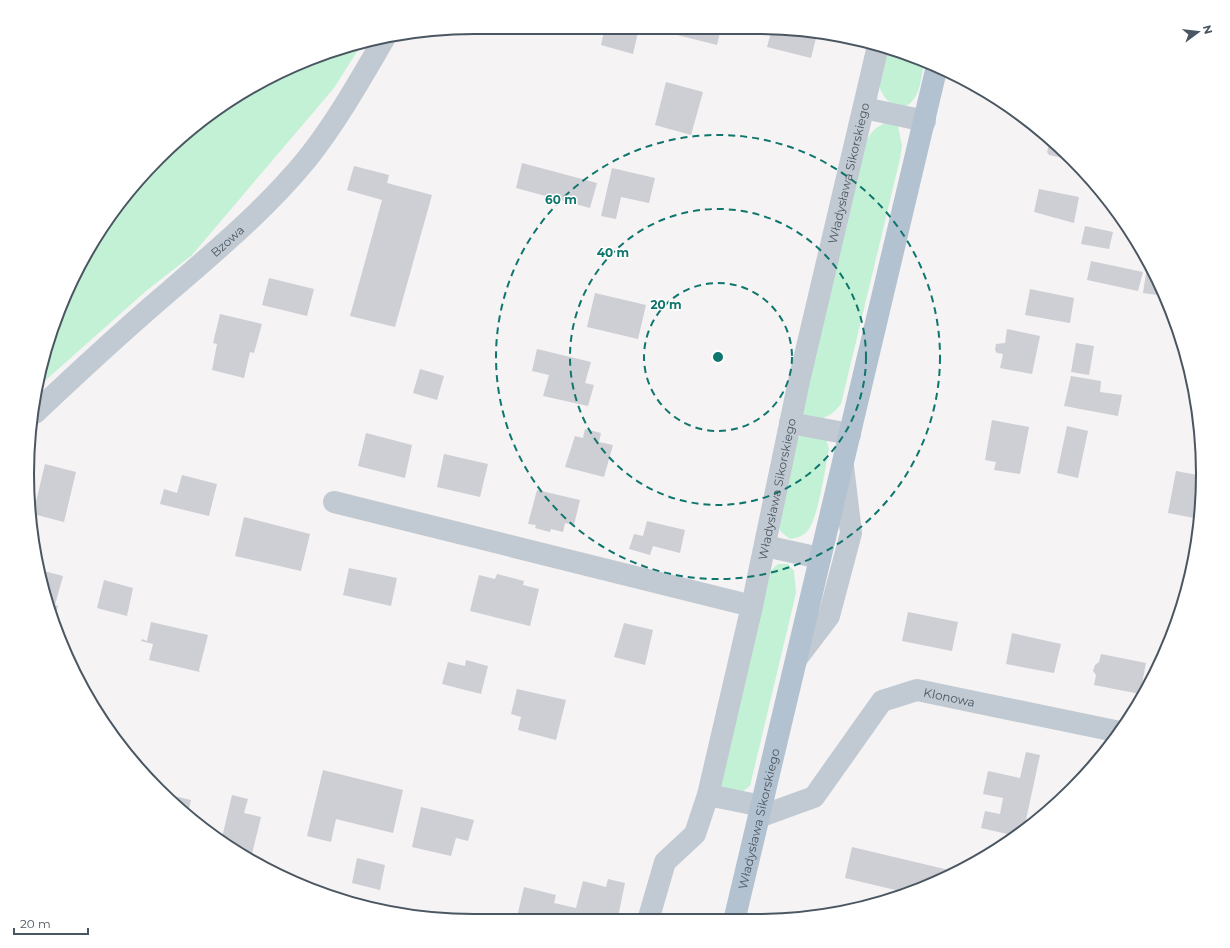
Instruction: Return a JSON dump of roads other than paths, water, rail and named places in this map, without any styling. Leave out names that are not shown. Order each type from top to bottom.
[{"type":"main road","name":"Władysława Sikorskiego","points":[[736,914],[936,72]]},
{"type":"street","name":"Bzowa","points":[[39,409],[109,343],[196,268],[271,200],[307,159],[339,116],[381,44]]},
{"type":"street","name":"Władysława Sikorskiego","points":[[650,914],[665,862],[695,834],[708,795],[752,606],[790,422],[877,51]]},
{"type":"street","points":[[864,108],[925,121]]},
{"type":"street","points":[[790,422],[850,434]]},
{"type":"street","points":[[797,658],[829,616],[851,533],[843,466]]},
{"type":"street","points":[[334,502],[752,606]]},
{"type":"street","points":[[765,546],[820,558]]},
{"type":"street","name":"Klonowa","points":[[760,811],[814,797],[882,701],[917,690],[1113,731]]},
{"type":"street","points":[[708,795],[760,811]]}]
